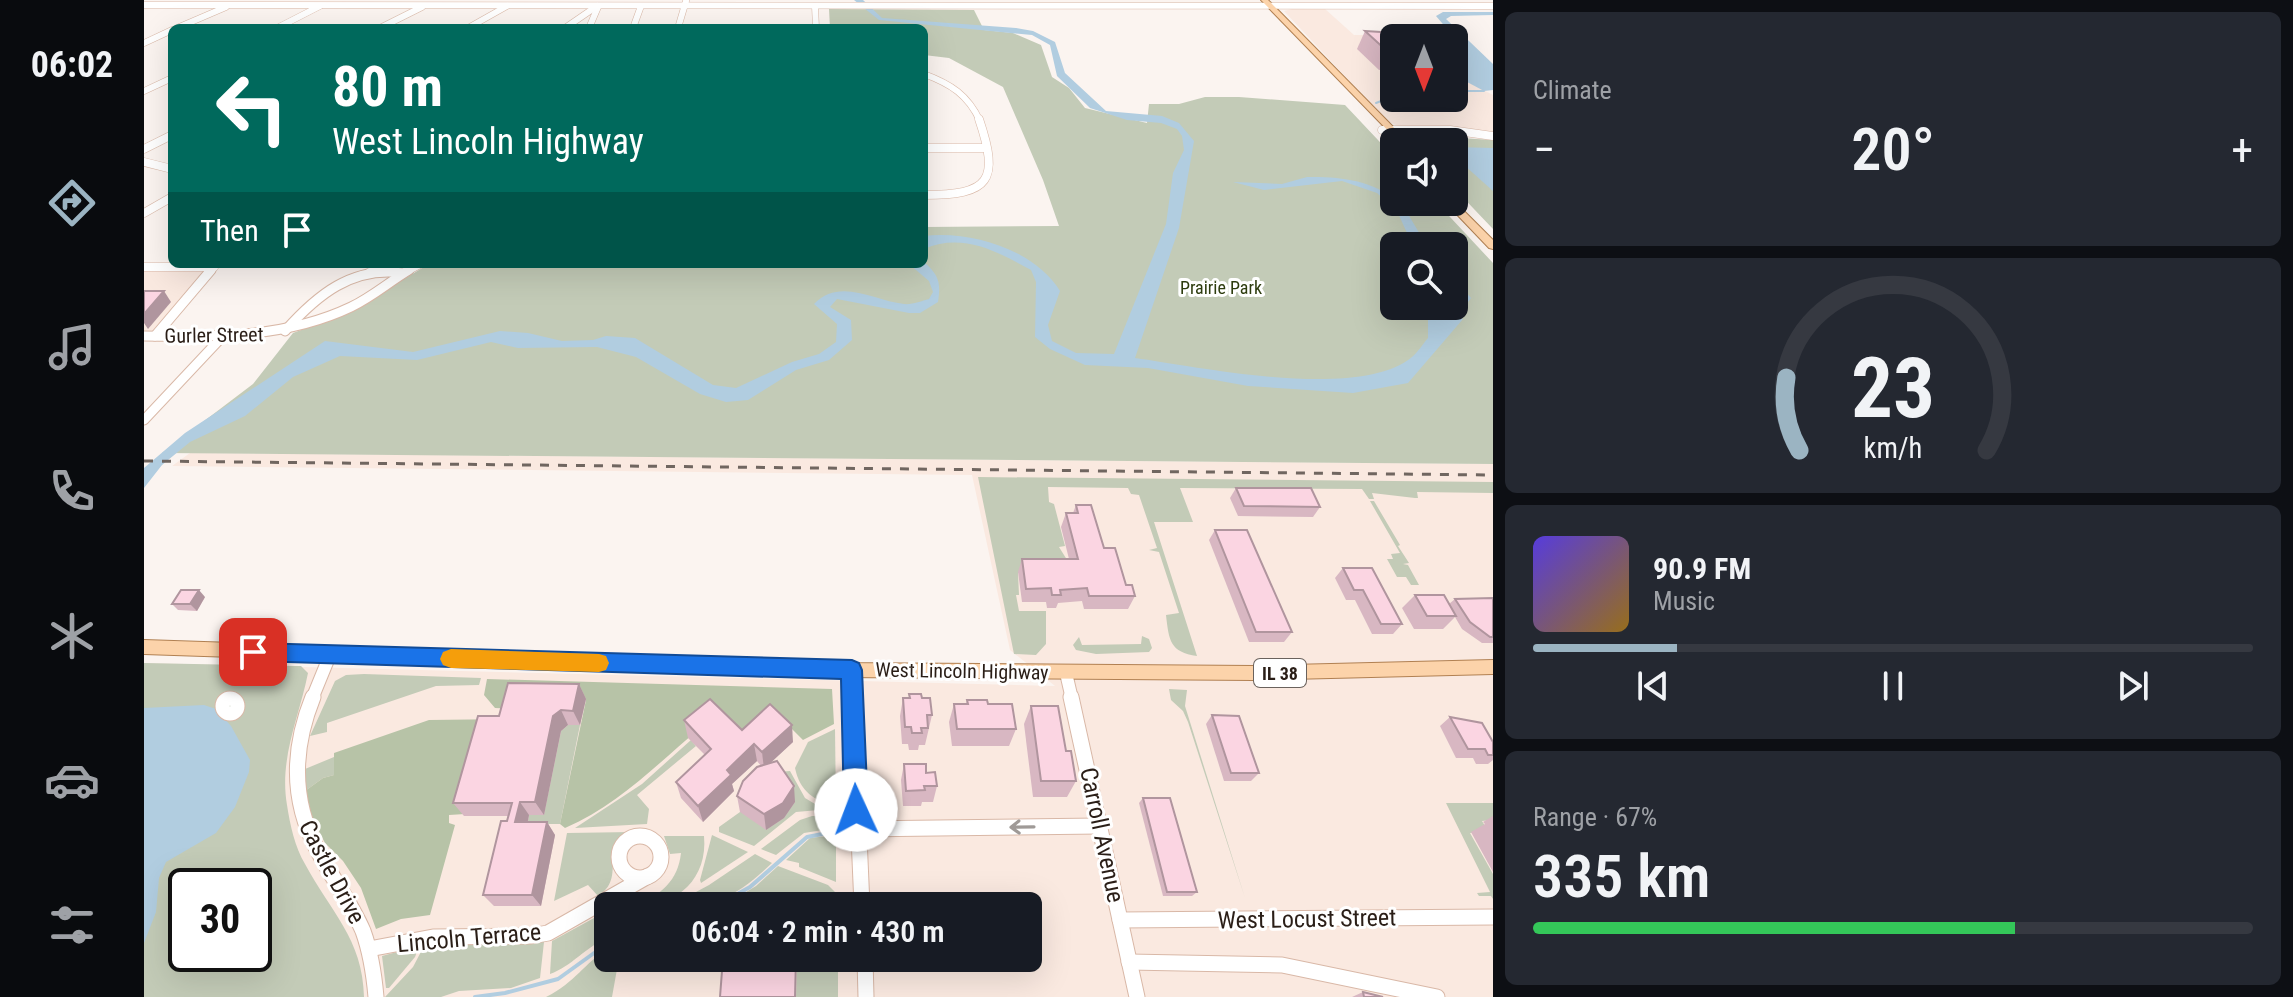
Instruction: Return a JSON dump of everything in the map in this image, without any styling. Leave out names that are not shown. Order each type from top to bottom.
[{"type":"main road","points":[[1267,4],[1305,44],[1321,56],[1386,128]]},
{"type":"main road","points":[[1468,208],[1493,233]]},
{"type":"main road","points":[[1464,216],[1493,246]]},
{"type":"main road","name":"West Lincoln Highway","points":[[144,647],[852,670],[1315,673],[1493,667]]},
{"type":"street","points":[[166,5],[174,0]]},
{"type":"street","points":[[388,24],[437,0]]},
{"type":"street","points":[[475,24],[518,0]]},
{"type":"street","points":[[1192,0],[1198,7]]},
{"type":"street","points":[[1455,0],[1464,6]]},
{"type":"street","points":[[285,24],[324,3]]},
{"type":"street","points":[[144,5],[641,6],[685,3],[879,6],[1016,3],[1198,7],[1267,4],[1493,6]]},
{"type":"street","points":[[679,24],[685,3]]},
{"type":"street","points":[[187,24],[230,6]]},
{"type":"street","points":[[571,24],[598,6]]},
{"type":"street","points":[[591,24],[598,6]]},
{"type":"street","points":[[634,24],[641,6]]},
{"type":"street","points":[[815,6],[816,24]]},
{"type":"street","points":[[144,43],[168,32]]},
{"type":"street","points":[[928,75],[949,83],[969,98],[986,148],[990,171],[981,185],[955,194],[928,195]]},
{"type":"street","points":[[144,91],[168,80]]},
{"type":"street","points":[[144,149],[168,137]]},
{"type":"street","points":[[1468,138],[1493,138]]},
{"type":"street","points":[[928,148],[986,148]]},
{"type":"street","points":[[144,162],[168,168]]},
{"type":"street","points":[[144,213],[168,199]]},
{"type":"street","points":[[144,267],[168,267]]},
{"type":"street","points":[[155,336],[213,268]]},
{"type":"street","name":"Gurler Street","points":[[144,336],[222,337],[284,332],[353,306],[412,268]]},
{"type":"street","points":[[284,332],[312,301],[341,284],[377,269],[403,273]]},
{"type":"street","points":[[144,420],[222,337]]},
{"type":"street","name":"Castle Drive","points":[[330,655],[300,736],[297,798],[307,833],[324,865],[357,913],[375,970],[376,997]]},
{"type":"street","points":[[852,670],[862,892]]},
{"type":"street","name":"Carroll Avenue","points":[[1066,673],[1137,997]]},
{"type":"street","points":[[857,829],[1100,826]]},
{"type":"street","points":[[614,892],[620,884],[620,866],[624,845],[637,837],[656,840],[662,852],[659,866],[648,876],[634,879],[620,866]]},
{"type":"street","name":"Lincoln Terrace","points":[[621,892],[648,876]]},
{"type":"street","name":"Lincoln Terrace","points":[[369,949],[433,937],[531,936],[548,933],[594,907]]},
{"type":"street","name":"West Locust Street","points":[[1120,920],[1493,917]]},
{"type":"street","points":[[1129,962],[1282,965],[1437,997]]},
{"type":"street","points":[[865,972],[866,997]]},
{"type":"shaded area","points":[[1325,9],[1354,35],[1380,35],[1380,112],[1468,112],[1468,82],[1493,95],[1493,135],[1468,133],[1468,128],[1403,128],[1387,121],[1284,11]]},
{"type":"shaded area","points":[[144,263],[168,263],[168,268],[207,268],[144,341]]},
{"type":"shaded area","points":[[190,453],[1493,464],[1493,997],[144,997],[144,663],[1055,686],[1010,650],[972,475],[172,466]]},
{"type":"green space","name":"Prairie Park","points":[[829,9],[974,10],[984,30],[1013,33],[1041,45],[1052,77],[1069,88],[1085,108],[1147,123],[1149,104],[1179,104],[1205,97],[1345,105],[1380,142],[1380,216],[1449,216],[1464,232],[1380,232],[1380,320],[1468,320],[1468,236],[1493,263],[1493,464],[162,453],[253,384],[293,333],[349,312],[422,268],[928,268],[928,227],[1059,226],[1003,87],[949,58],[928,55],[928,24],[830,24]]},
{"type":"green space","points":[[1468,138],[1493,140],[1493,229],[1468,203]]},
{"type":"green space","points":[[978,477],[1493,482],[1493,493],[1417,492],[1418,498],[1415,498],[1372,493],[1374,499],[1369,499],[1362,489],[1180,488],[1193,522],[1154,522],[1197,656],[1181,652],[1172,644],[1166,615],[1179,613],[1159,552],[1149,550],[1157,548],[1139,495],[1131,494],[1128,488],[1048,487],[1049,502],[1054,504],[1065,546],[1059,547],[1069,563],[1018,573],[1019,595],[1016,595],[1019,611],[1046,611],[1046,644],[1036,655],[1014,654]]},
{"type":"green space","points":[[1370,501],[1374,501],[1400,545],[1409,563],[1403,564],[1408,565],[1419,585],[1411,585],[1406,577],[1397,577],[1387,559],[1393,559],[1391,554],[1400,553]]},
{"type":"green space","points":[[1142,636],[1149,639],[1152,648],[1149,652],[1096,654],[1076,650],[1073,645],[1079,637],[1082,645],[1141,644]]},
{"type":"green space","points":[[144,663],[301,666],[308,673],[288,754],[285,788],[290,820],[301,857],[344,926],[358,958],[364,997],[144,997]]},
{"type":"green space","points":[[346,675],[481,678],[479,685],[436,686],[327,723],[327,732],[310,736],[335,681]]},
{"type":"green space","points":[[487,679],[832,689],[834,724],[803,740],[788,725],[744,747],[698,730],[619,797],[565,828],[560,824],[586,700],[514,709],[495,708],[484,695]]},
{"type":"green space","points":[[1169,689],[1187,690],[1185,706],[1245,898],[1188,722],[1183,711],[1171,700]]},
{"type":"green space","points":[[511,719],[465,814],[449,815],[449,823],[455,825],[430,915],[401,919],[376,929],[361,888],[343,861],[325,843],[312,818],[305,791],[323,778],[334,775],[334,753],[429,720]]},
{"type":"green space","points":[[568,725],[580,725],[560,824],[527,824],[529,815],[544,814],[561,731]]},
{"type":"green space","points":[[835,729],[836,807],[809,794],[800,783],[795,768],[808,742]]},
{"type":"green space","points":[[691,740],[696,746],[637,795],[649,809],[647,824],[575,828],[642,784]]},
{"type":"green space","points":[[334,757],[334,775],[323,778],[305,791],[305,769]]},
{"type":"green space","points":[[790,771],[805,798],[820,807],[819,810],[796,812],[754,846],[719,832],[719,827],[740,812],[778,772]]},
{"type":"green space","points":[[1446,803],[1493,803],[1493,820],[1482,821],[1488,831],[1470,833],[1493,874],[1493,899],[1477,893],[1490,892]]},
{"type":"green space","points":[[812,816],[836,816],[835,828],[804,833],[776,855],[761,849],[800,820]]},
{"type":"green space","points":[[632,832],[616,847],[613,873],[606,889],[594,892],[588,885],[554,901],[567,833]]},
{"type":"green space","points":[[712,835],[748,852],[701,883],[700,880]]},
{"type":"green space","points":[[836,835],[836,882],[799,867],[799,863],[786,860],[810,838]]},
{"type":"green space","points":[[664,836],[704,836],[701,865],[681,892],[660,892],[672,879],[681,853],[670,854]]},
{"type":"green space","points":[[755,854],[772,863],[735,892],[696,892]]},
{"type":"green space","points":[[778,866],[828,885],[835,892],[746,892]]},
{"type":"green space","points":[[594,918],[594,945],[550,974],[552,941]]},
{"type":"green space","points":[[544,942],[540,978],[511,988],[459,991],[441,997],[385,997],[413,967],[424,946]]},
{"type":"green space","points":[[419,946],[415,957],[386,988],[382,956]]},
{"type":"green space","points":[[594,959],[594,972],[616,972],[612,997],[546,997],[565,985]]},
{"type":"green space","points":[[797,972],[838,972],[838,997],[796,997]]},
{"type":"water","points":[[854,0],[863,0],[882,18],[1033,31],[1055,42],[1065,73],[1106,111],[1162,116],[1179,123],[1194,141],[1179,228],[1135,358],[1278,377],[1356,377],[1388,370],[1412,357],[1428,338],[1428,320],[1462,320],[1408,383],[1353,393],[1248,386],[1148,368],[1085,365],[1050,349],[1035,337],[1036,282],[1031,270],[980,246],[953,243],[928,248],[928,236],[962,236],[981,240],[1035,264],[1060,291],[1048,325],[1052,341],[1076,353],[1114,354],[1166,224],[1173,173],[1184,150],[1182,136],[1177,129],[1161,123],[1127,120],[1090,108],[1057,76],[1050,45],[1032,35],[879,20]]},
{"type":"water","points":[[1443,12],[1493,12],[1493,15],[1451,16],[1446,19],[1451,24],[1443,24],[1436,16]]},
{"type":"water","points":[[1468,40],[1493,64],[1493,90],[1484,91],[1468,82]]},
{"type":"water","points":[[1468,147],[1493,148],[1493,191],[1468,169]]},
{"type":"water","points":[[1307,177],[1352,180],[1380,190],[1380,196],[1342,181],[1264,190],[1233,182],[1282,184]]},
{"type":"water","points":[[1399,216],[1409,216],[1419,232],[1407,232]]},
{"type":"water","points":[[928,266],[938,280],[938,302],[920,313],[837,299],[830,307],[851,320],[852,340],[829,360],[796,370],[748,400],[726,402],[700,394],[636,357],[597,347],[518,348],[491,342],[417,360],[340,356],[293,377],[245,416],[190,442],[162,465],[144,488],[144,468],[185,433],[325,341],[413,352],[500,331],[528,333],[562,341],[593,340],[606,336],[635,338],[713,385],[736,388],[792,362],[819,354],[836,342],[837,324],[814,304],[824,296],[846,291],[907,304],[929,299],[933,292],[929,281],[914,268]]},
{"type":"water","points":[[204,705],[216,709],[231,726],[250,760],[249,772],[235,807],[216,833],[166,862],[159,878],[156,912],[144,943],[144,708]]},
{"type":"building","points":[[1365,31],[1380,32],[1380,45]]},
{"type":"building","points":[[144,291],[164,291],[144,314]]},
{"type":"building","points":[[1236,488],[1311,488],[1320,507],[1244,506]]},
{"type":"building","points":[[1076,505],[1091,505],[1104,548],[1115,548],[1126,585],[1132,585],[1135,596],[1089,596],[1087,588],[1060,590],[1061,595],[1052,595],[1051,588],[1026,589],[1022,559],[1078,559],[1066,513],[1078,513]]},
{"type":"building","points":[[1215,530],[1247,530],[1292,632],[1256,632]]},
{"type":"building","points":[[1343,568],[1372,568],[1402,624],[1381,624],[1363,590],[1354,590]]},
{"type":"building","points":[[181,590],[199,590],[190,604],[172,604]]},
{"type":"building","points":[[1415,595],[1444,595],[1456,616],[1427,616]]},
{"type":"building","points":[[1493,598],[1493,637],[1490,637],[1470,622],[1455,599]]},
{"type":"building","points":[[508,683],[579,684],[573,711],[561,710],[553,716],[535,802],[520,802],[515,822],[547,822],[532,895],[483,895],[501,821],[507,821],[512,803],[453,803],[478,716],[499,716]]},
{"type":"building","points":[[909,694],[930,698],[932,715],[927,715],[928,728],[921,728],[922,733],[912,733],[911,727],[905,727],[903,698],[910,698]]},
{"type":"building","points":[[710,699],[742,730],[770,704],[792,725],[762,752],[754,744],[727,770],[731,775],[698,806],[676,782],[711,749],[684,720]]},
{"type":"building","points":[[967,700],[1012,704],[1016,729],[957,729],[954,704],[968,704]]},
{"type":"building","points":[[1031,706],[1058,706],[1066,751],[1071,751],[1076,781],[1041,781]]},
{"type":"building","points":[[1212,715],[1239,716],[1259,773],[1231,773]]},
{"type":"building","points":[[1450,717],[1482,723],[1493,742],[1493,755],[1488,755],[1485,749],[1468,749]]},
{"type":"building","points":[[777,761],[794,786],[783,803],[764,814],[737,796],[743,781],[757,767]]},
{"type":"building","points":[[904,764],[926,764],[926,773],[935,772],[937,786],[906,791]]},
{"type":"building","points":[[1143,798],[1170,798],[1197,892],[1167,892]]},
{"type":"building","points":[[722,972],[796,972],[795,997],[720,997]]},
{"type":"building","points":[[1363,992],[1383,997],[1364,997]]},
{"type":"waterway","points":[[1468,91],[1484,91]]},
{"type":"waterway","points":[[1376,103],[1380,101]]},
{"type":"waterway","points":[[741,892],[807,837],[838,831]]},
{"type":"waterway","points":[[475,997],[505,993],[558,979],[594,953]]},
{"type":"railway","points":[[144,461],[1493,475]]},
{"type":"slow traffic","points":[[451,659],[599,663]]},
{"type":"route","points":[[253,652],[852,670],[856,810]]}]
